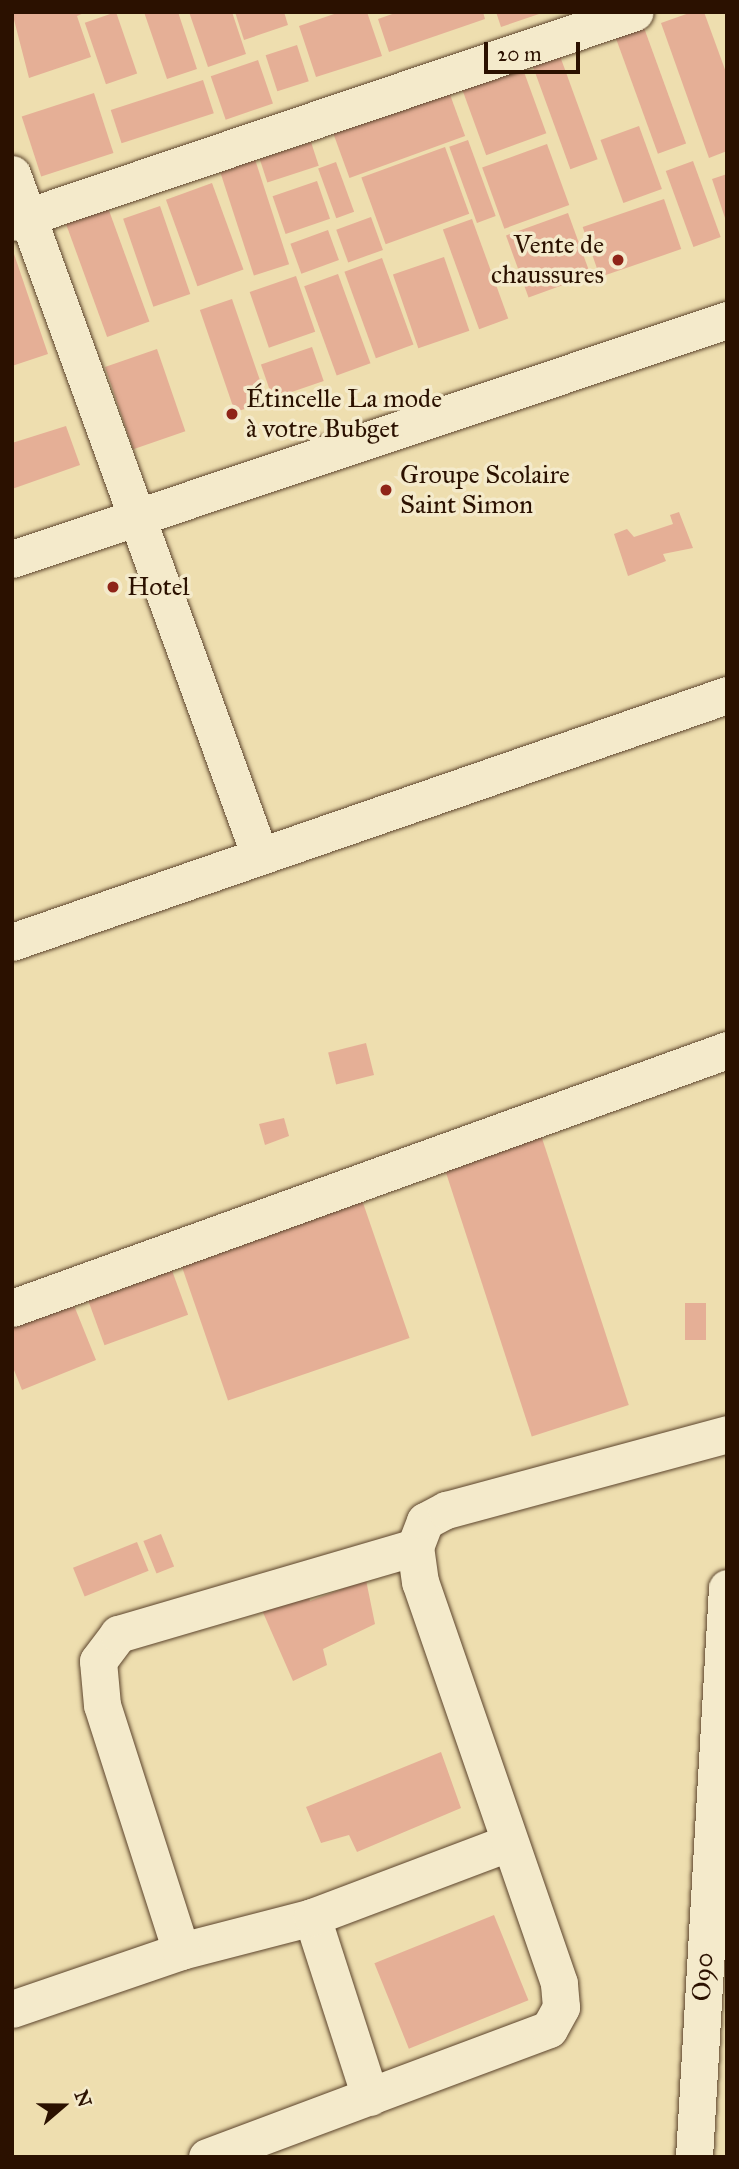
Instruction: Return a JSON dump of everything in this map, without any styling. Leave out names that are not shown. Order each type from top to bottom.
[{"type":"street","points":[[19,220],[635,12]]},
{"type":"street","points":[[12,174],[19,220],[140,515],[260,856]]},
{"type":"street","points":[[12,559],[727,320]]},
{"type":"street","points":[[12,942],[727,695]]},
{"type":"street","points":[[12,1308],[727,1050]]},
{"type":"street","points":[[207,2157],[550,2029],[561,2007],[559,1983],[508,1843],[420,1582],[415,1547],[425,1521],[446,1510],[727,1434]]},
{"type":"street","points":[[181,1951],[102,1705],[98,1661],[118,1634],[415,1547]]},
{"type":"street","name":"O90","points":[[694,2157],[727,1588]]},
{"type":"street","points":[[12,2009],[181,1951],[312,1917],[508,1843]]},
{"type":"street","points":[[312,1917],[370,2096]]},
{"type":"building","points":[[12,12],[86,12],[77,16],[91,57],[29,78]]},
{"type":"building","points":[[116,12],[137,73],[106,84],[85,23]]},
{"type":"building","points":[[144,12],[178,12],[197,69],[167,79]]},
{"type":"building","points":[[189,12],[232,12],[246,54],[208,67]]},
{"type":"building","points":[[235,12],[284,12],[288,25],[244,40]]},
{"type":"building","points":[[340,12],[367,12],[382,56],[316,77],[299,26]]},
{"type":"building","points":[[398,12],[483,12],[485,19],[389,52],[378,19]]},
{"type":"building","points":[[496,12],[542,12],[542,13],[501,27]]},
{"type":"building","points":[[692,12],[704,12],[727,75],[727,151],[709,158],[661,23]]},
{"type":"building","points":[[643,25],[686,143],[658,154],[615,35]]},
{"type":"building","points":[[297,45],[309,81],[277,91],[266,55]]},
{"type":"building","points":[[560,56],[598,159],[570,169],[533,66]]},
{"type":"building","points":[[258,60],[273,103],[226,120],[211,76]]},
{"type":"building","points":[[520,61],[546,133],[486,155],[460,83]]},
{"type":"building","points":[[203,80],[214,113],[122,143],[111,110]]},
{"type":"building","points":[[448,89],[465,136],[350,178],[332,131]]},
{"type":"building","points":[[94,93],[113,153],[41,176],[22,116]]},
{"type":"building","points":[[639,126],[662,189],[623,203],[600,140]]},
{"type":"building","points":[[468,140],[496,216],[477,223],[449,147]]},
{"type":"building","points":[[311,142],[319,166],[267,182],[260,159]]},
{"type":"building","points":[[547,144],[569,205],[504,229],[482,168]]},
{"type":"building","points":[[445,147],[469,214],[386,244],[361,177]]},
{"type":"building","points":[[252,150],[289,264],[254,276],[217,161]]},
{"type":"building","points":[[693,161],[721,237],[693,247],[666,171]]},
{"type":"building","points":[[336,162],[354,212],[336,218],[318,168]]},
{"type":"building","points":[[727,174],[727,221],[726,221],[712,179]]},
{"type":"building","points":[[317,181],[330,219],[286,234],[273,196]]},
{"type":"building","points":[[212,183],[243,269],[197,286],[166,200]]},
{"type":"building","points":[[664,199],[681,249],[600,277],[583,227]]},
{"type":"building","points":[[107,205],[149,322],[107,337],[65,220]]},
{"type":"building","points":[[160,206],[190,294],[153,307],[123,219]]},
{"type":"building","points":[[568,213],[591,275],[529,298],[506,236]]},
{"type":"building","points":[[371,217],[383,250],[348,263],[336,230]]},
{"type":"building","points":[[472,219],[508,319],[479,329],[443,230]]},
{"type":"building","points":[[328,230],[339,260],[301,274],[290,244]]},
{"type":"building","points":[[12,252],[48,354],[12,366]]},
{"type":"building","points":[[444,257],[469,331],[418,348],[393,275]]},
{"type":"building","points":[[382,258],[413,344],[376,358],[344,272]]},
{"type":"building","points":[[338,274],[370,363],[337,376],[304,286]]},
{"type":"building","points":[[296,276],[315,332],[269,348],[250,292]]},
{"type":"building","points":[[232,299],[267,401],[235,412],[200,310]]},
{"type":"building","points":[[312,347],[324,381],[273,399],[261,365]]},
{"type":"building","points":[[157,349],[185,431],[133,449],[105,367]]},
{"type":"building","points":[[66,426],[80,465],[12,489],[12,443]]},
{"type":"building","points":[[679,512],[693,548],[663,554],[666,561],[628,576],[614,534],[627,529],[634,537],[673,524],[670,515]]},
{"type":"building","points":[[366,1043],[374,1075],[336,1084],[328,1052]]},
{"type":"building","points":[[284,1118],[289,1136],[265,1145],[259,1124]]},
{"type":"building","points":[[541,1135],[629,1405],[532,1437],[444,1167]]},
{"type":"building","points":[[362,1200],[410,1338],[228,1401],[180,1263]]},
{"type":"building","points":[[170,1265],[188,1315],[104,1345],[86,1295]]},
{"type":"building","points":[[71,1298],[96,1360],[22,1390],[12,1365],[12,1321]]},
{"type":"building","points":[[685,1303],[706,1303],[706,1340],[685,1340]]},
{"type":"building","points":[[161,1534],[174,1566],[156,1574],[143,1541]]},
{"type":"building","points":[[137,1542],[149,1571],[85,1597],[73,1568]]},
{"type":"building","points":[[366,1580],[375,1624],[323,1649],[327,1665],[293,1681],[258,1601],[306,1587],[310,1601]]},
{"type":"building","points":[[441,1752],[461,1808],[357,1852],[349,1835],[321,1843],[306,1807]]},
{"type":"building","points":[[494,1915],[528,2000],[409,2049],[374,1963]]},
{"type":"place","name":"Vente de chaussures","points":[[618,260]]},
{"type":"place","name":"Étincelle La mode à votre Bubget","points":[[232,414]]},
{"type":"place","name":"Groupe Scolaire Saint Simon","points":[[386,490]]},
{"type":"place","name":"Hotel","points":[[113,587]]}]
